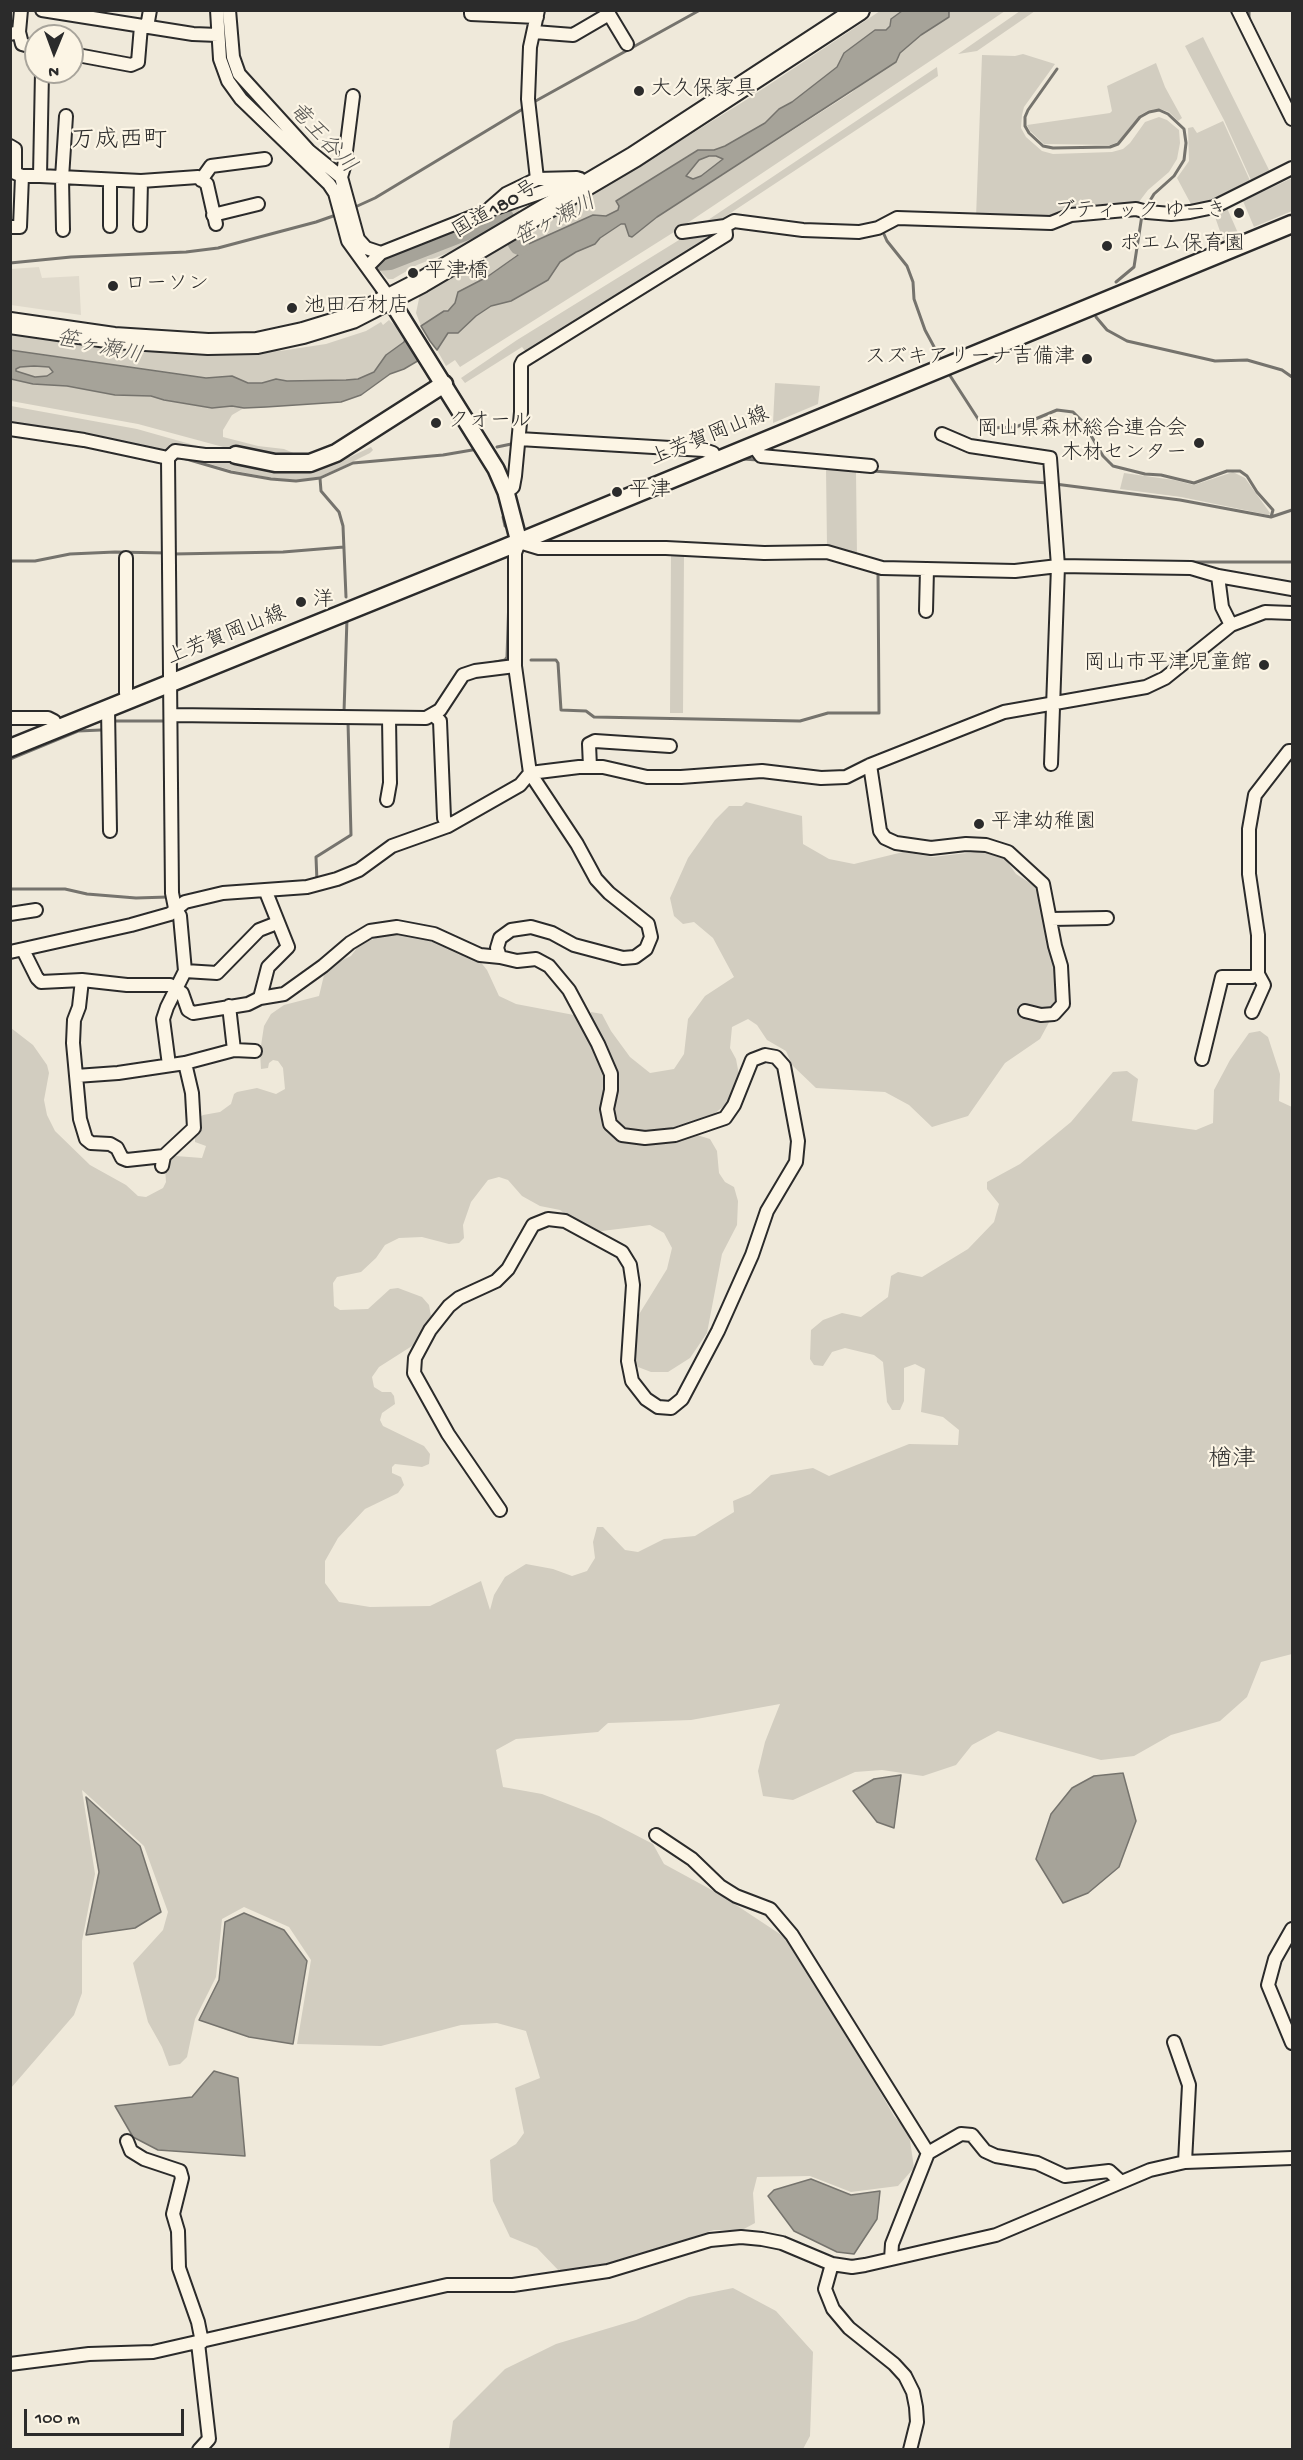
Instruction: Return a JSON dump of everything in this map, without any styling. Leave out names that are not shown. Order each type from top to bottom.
[{"type":"highway","name":"国道180号","points":[[10,323],[114,338],[208,344],[257,342],[303,333],[352,318],[510,231],[582,183],[683,127],[859,10]]},
{"type":"main road","name":"上芳賀岡山線","points":[[10,748],[519,542],[691,459],[716,460],[1293,224]]},
{"type":"main road","points":[[236,455],[275,463],[310,463],[336,453],[444,383]]},
{"type":"street","points":[[21,10],[15,33],[24,45]]},
{"type":"street","points":[[42,10],[92,14],[144,27],[218,35]]},
{"type":"street","points":[[84,56],[131,64],[138,62],[144,27],[150,10]]},
{"type":"street","points":[[217,10],[220,59],[228,81],[241,99],[329,184],[343,204]]},
{"type":"street","points":[[229,10],[233,57],[239,74],[309,151],[340,177]]},
{"type":"street","points":[[471,10],[471,14],[538,14],[530,47],[529,105],[537,179]]},
{"type":"street","points":[[1245,12],[1293,119]]},
{"type":"street","points":[[534,32],[573,34],[609,14],[627,44]]},
{"type":"street","points":[[40,176],[42,84]]},
{"type":"street","points":[[353,96],[344,167],[340,177],[348,241],[355,254],[374,260],[487,211],[582,183]]},
{"type":"street","points":[[63,230],[62,178],[66,116]]},
{"type":"street","points":[[10,146],[15,149],[15,173],[22,177],[40,176],[110,181],[198,177],[207,184],[214,220],[258,204]]},
{"type":"street","points":[[201,180],[211,166],[265,159]]},
{"type":"street","points":[[682,232],[725,229],[734,221],[803,230],[859,232],[878,228],[897,218],[1051,223],[1071,215],[1136,209],[1144,212],[1171,213],[1214,207],[1293,168]]},
{"type":"street","points":[[10,227],[20,227],[22,177]]},
{"type":"street","points":[[487,211],[506,194],[537,179],[573,177],[582,183]]},
{"type":"street","points":[[110,181],[110,226]]},
{"type":"street","points":[[140,225],[141,181]]},
{"type":"street","points":[[347,219],[358,239],[374,260],[390,299],[480,441],[506,492],[519,542],[515,553],[515,666],[530,773],[577,844],[596,879],[609,893],[648,924],[651,937],[646,949],[635,957],[623,958],[574,945],[552,933],[531,927],[511,930],[500,939],[497,948],[500,957]]},
{"type":"street","points":[[506,492],[513,487],[519,442],[521,365],[523,361],[726,235],[725,229]]},
{"type":"street","points":[[10,429],[171,455],[236,455]]},
{"type":"street","points":[[942,434],[970,446],[1050,458],[1058,563],[1051,764]]},
{"type":"street","points":[[519,442],[704,450],[713,453],[716,460]]},
{"type":"street","points":[[753,445],[761,456],[871,466]]},
{"type":"street","points":[[169,1065],[163,1019],[185,971],[180,916],[175,908],[172,893],[169,554],[171,455]]},
{"type":"street","points":[[519,542],[539,548],[666,548],[764,553],[827,552],[878,567],[927,569],[1014,571],[1058,563],[1191,568],[1218,576],[1293,590]]},
{"type":"street","points":[[126,558],[126,693],[130,700]]},
{"type":"street","points":[[926,611],[927,569]]},
{"type":"street","points":[[1218,576],[1222,606],[1231,625]]},
{"type":"street","points":[[500,1510],[448,1434],[414,1373],[415,1358],[430,1330],[449,1306],[459,1298],[496,1281],[508,1269],[534,1225],[548,1219],[565,1221],[622,1252],[630,1265],[633,1285],[627,1361],[632,1381],[646,1399],[658,1407],[671,1408],[682,1399],[718,1331],[752,1255],[766,1211],[796,1162],[798,1141],[784,1066],[776,1057],[765,1055],[753,1060],[734,1105],[725,1118],[675,1135],[645,1138],[622,1135],[610,1124],[607,1109],[611,1090],[610,1074],[598,1044],[569,990],[549,966],[536,959],[517,961],[480,955],[434,934],[397,927],[388,928],[370,931],[350,943],[284,994],[260,998],[248,1004],[193,1013],[188,1010],[182,993],[170,985],[82,980],[41,982],[17,951],[131,925],[170,914],[184,902],[223,893],[307,887],[337,879],[359,870],[392,846],[448,826],[520,785],[530,773],[603,767],[647,777],[762,771],[821,778],[846,777],[870,765],[1004,712],[1146,687],[1165,678],[1231,625],[1265,612],[1293,613]]},
{"type":"street","points":[[448,826],[444,818],[436,717],[463,675],[474,671],[515,666]]},
{"type":"street","points":[[108,709],[110,831]]},
{"type":"street","points":[[171,718],[389,721],[436,717]]},
{"type":"street","points":[[10,718],[48,718],[54,721],[57,729]]},
{"type":"street","points":[[387,800],[390,783],[389,721]]},
{"type":"street","points":[[590,767],[589,744],[595,741],[670,746]]},
{"type":"street","points":[[1252,1012],[1264,985],[1258,974],[1258,935],[1249,874],[1249,829],[1255,795],[1289,751],[1293,752]]},
{"type":"street","points":[[870,765],[880,831],[885,838],[896,843],[931,848],[966,844],[986,845],[1008,852],[1042,884],[1061,966],[1064,1004],[1054,1014],[1041,1016],[1024,1011]]},
{"type":"street","points":[[260,998],[268,967],[288,947],[266,891]]},
{"type":"street","points":[[10,914],[36,910]]},
{"type":"street","points":[[1051,920],[1107,918]]},
{"type":"street","points":[[185,971],[217,973],[259,930],[277,923]]},
{"type":"street","points":[[1202,1059],[1222,977],[1252,977],[1258,974]]},
{"type":"street","points":[[82,980],[79,1007],[74,1020],[73,1043],[81,1119],[86,1139],[91,1143],[110,1144],[117,1148],[122,1158],[127,1160],[163,1161],[194,1128],[192,1093],[185,1063]]},
{"type":"street","points":[[229,1006],[234,1050]]},
{"type":"street","points":[[76,1076],[185,1063],[234,1050],[255,1051]]},
{"type":"street","points":[[656,1835],[692,1859],[720,1886],[736,1896],[770,1909],[792,1935],[928,2153]]},
{"type":"street","points":[[1293,1929],[1275,1959],[1268,1985],[1293,2043]]},
{"type":"street","points":[[1174,2042],[1189,2085],[1185,2163]]},
{"type":"street","points":[[891,2259],[892,2244],[928,2153],[961,2134],[972,2135],[985,2151],[996,2156],[1037,2163],[1065,2176],[1109,2171],[1120,2181]]},
{"type":"street","points":[[127,2141],[131,2151],[144,2159],[180,2171],[182,2178],[173,2214],[178,2231],[179,2268],[198,2322],[209,2439],[199,2450]]},
{"type":"street","points":[[10,2364],[89,2354],[144,2353],[447,2285],[513,2285],[608,2271],[710,2240],[741,2237],[762,2239],[782,2243],[832,2264],[852,2267],[996,2235],[1150,2170],[1185,2163],[1293,2158]]},
{"type":"street","points":[[832,2264],[825,2289],[833,2309],[849,2328],[894,2364],[905,2376],[913,2392],[917,2422],[910,2450]]},
{"type":"shaded area","points":[[880,11],[902,11],[891,19],[890,27],[886,30],[875,30],[844,53],[837,67],[792,102],[779,109],[765,123],[725,146],[714,150],[697,150],[616,201],[619,206],[618,210],[606,216],[593,215],[524,246],[518,234],[672,146]]},
{"type":"shaded area","points":[[902,11],[949,11],[949,17],[921,35],[900,53],[896,62],[657,217],[632,237],[629,236],[625,224],[621,224],[595,244],[560,262],[548,280],[511,301],[491,306],[458,333],[448,333],[437,350],[430,341],[421,326],[444,311],[448,311],[455,303],[458,292],[487,277],[518,255],[510,238],[518,234],[524,246],[593,215],[606,216],[618,210],[619,206],[616,201],[698,150],[714,150],[725,146],[765,123],[779,109],[792,102],[837,67],[844,53],[875,30],[886,30],[890,26],[891,19]],"holes":[[[716,156],[723,159],[701,176],[693,179],[686,176],[699,160]]]},
{"type":"shaded area","points":[[949,11],[1005,11],[674,232],[460,367],[455,360],[446,366],[437,350],[448,333],[458,333],[491,306],[511,301],[548,280],[560,262],[595,244],[621,224],[625,224],[632,237],[657,217],[851,93],[921,35],[949,17]]},
{"type":"shaded area","points":[[1020,11],[1035,11],[977,51],[958,54]]},
{"type":"shaded area","points":[[1203,37],[1272,176],[1256,183],[1255,179],[1251,180],[1224,120],[1185,46]]},
{"type":"shaded area","points":[[1023,54],[1055,64],[1024,107],[1022,115],[1021,128],[1026,137],[1042,151],[1053,154],[1112,152],[1123,149],[1145,122],[1159,117],[1167,120],[1179,130],[1180,143],[1177,159],[1169,172],[1148,190],[1135,207],[1058,218],[976,218],[982,55],[1015,56]]},
{"type":"shaded area","points":[[1156,63],[1165,87],[1182,118],[1178,121],[1169,112],[1160,109],[1149,110],[1140,115],[1118,142],[1110,145],[1044,144],[1030,131],[1027,125],[1110,113],[1112,111],[1107,86]]},
{"type":"shaded area","points":[[937,67],[938,76],[723,218],[716,226],[693,230]]},
{"type":"shaded area","points":[[1223,121],[1252,185],[1212,203],[1192,206],[1177,178],[1189,161],[1188,128],[1193,127],[1197,133]]},
{"type":"shaded area","points":[[709,156],[724,159],[701,176],[693,179],[685,176],[699,160]]},
{"type":"shaded area","points":[[1292,178],[1292,211],[1254,227],[1243,201]]},
{"type":"shaded area","points":[[518,206],[519,211],[450,252],[417,265],[393,279],[388,279],[373,264],[379,257],[487,213]]},
{"type":"shaded area","points":[[1227,208],[1238,233],[1223,240],[1214,214]]},
{"type":"shaded area","points":[[723,230],[526,352],[522,347],[465,383],[461,378],[517,340],[679,240]]},
{"type":"shaded area","points":[[510,238],[518,254],[487,277],[458,292],[455,303],[448,312],[444,311],[421,326],[416,313],[420,294]]},
{"type":"shaded area","points":[[39,267],[42,278],[79,276],[81,315],[11,305],[11,269]]},
{"type":"shaded area","points":[[389,320],[406,336],[405,342],[386,355],[374,372],[358,379],[346,380],[287,381],[276,379],[262,383],[248,383],[232,376],[207,378],[11,350],[10,331],[209,353],[280,351],[326,344],[366,331],[381,322],[383,325]]},
{"type":"shaded area","points":[[406,336],[421,359],[390,374],[361,395],[341,402],[212,408],[151,396],[115,395],[11,379],[10,350],[206,378],[232,376],[248,383],[262,383],[276,379],[287,381],[358,379],[374,372],[386,355],[404,342]],"holes":[[[20,367],[49,367],[53,372],[47,376],[35,377],[16,371]]]},
{"type":"shaded area","points":[[49,367],[53,372],[52,375],[35,377],[16,371],[16,368]]},
{"type":"shaded area","points":[[10,379],[115,395],[151,396],[212,408],[232,406],[244,408],[232,415],[223,430],[223,437],[258,446],[284,449],[310,460],[238,451],[138,424],[11,401]]},
{"type":"shaded area","points":[[775,383],[820,386],[818,404],[773,423]]},
{"type":"shaded area","points":[[11,406],[137,429],[222,453],[169,451],[86,434],[11,423]]},
{"type":"shaded area","points":[[371,447],[373,450],[370,453],[319,477],[296,480],[231,470],[182,456],[347,455],[350,457]]},
{"type":"shaded area","points":[[826,469],[856,472],[857,556],[827,546]]},
{"type":"shaded area","points":[[1233,472],[1245,478],[1270,513],[1269,515],[1181,497],[1120,489],[1124,473],[1194,485]]},
{"type":"shaded area","points":[[671,555],[684,555],[683,713],[670,713]]},
{"type":"shaded area","points":[[746,802],[802,816],[803,844],[829,859],[854,864],[903,852],[933,857],[984,851],[1004,857],[1016,874],[1038,888],[1058,967],[1059,1004],[1040,1039],[1005,1063],[968,1116],[932,1127],[909,1105],[885,1092],[816,1088],[792,1065],[786,1051],[767,1040],[757,1025],[748,1019],[732,1027],[730,1048],[736,1059],[739,1075],[729,1102],[709,1118],[654,1132],[626,1131],[614,1121],[610,1109],[615,1091],[590,1021],[591,1012],[602,1014],[630,1057],[650,1073],[674,1069],[684,1054],[688,1019],[705,996],[734,977],[713,938],[694,922],[683,924],[674,916],[670,898],[688,858],[715,820],[729,806],[742,806]]},
{"type":"shaded area","points":[[399,932],[435,940],[479,960],[487,970],[499,996],[516,1004],[574,1015],[594,1047],[605,1078],[601,1110],[603,1125],[618,1141],[643,1145],[673,1143],[697,1135],[710,1139],[717,1151],[719,1173],[725,1182],[734,1187],[738,1201],[737,1225],[722,1254],[707,1333],[690,1358],[668,1372],[651,1372],[638,1367],[633,1357],[633,1331],[638,1316],[667,1269],[672,1248],[664,1233],[650,1225],[594,1232],[581,1226],[560,1210],[540,1206],[522,1196],[508,1180],[499,1177],[488,1180],[471,1202],[463,1225],[464,1238],[459,1243],[449,1244],[422,1237],[399,1238],[385,1245],[376,1258],[361,1272],[337,1277],[333,1283],[334,1306],[340,1310],[368,1309],[390,1289],[398,1288],[422,1297],[429,1305],[431,1316],[412,1346],[379,1367],[372,1377],[374,1387],[382,1392],[391,1392],[394,1396],[395,1404],[382,1413],[380,1420],[383,1426],[424,1446],[430,1454],[429,1464],[422,1467],[395,1464],[392,1467],[392,1473],[401,1477],[404,1485],[398,1493],[365,1509],[338,1538],[325,1561],[325,1583],[339,1602],[370,1607],[430,1606],[481,1581],[490,1610],[494,1595],[505,1577],[526,1564],[553,1569],[572,1576],[587,1571],[595,1558],[593,1542],[597,1527],[603,1527],[625,1550],[638,1552],[664,1539],[695,1536],[734,1512],[733,1501],[750,1494],[771,1475],[813,1468],[829,1476],[909,1444],[958,1445],[959,1430],[943,1417],[921,1412],[925,1369],[915,1364],[904,1368],[904,1401],[900,1410],[892,1410],[887,1402],[883,1362],[874,1355],[845,1348],[832,1352],[823,1366],[814,1365],[810,1359],[811,1330],[823,1320],[842,1313],[861,1317],[888,1297],[891,1276],[898,1272],[922,1277],[968,1249],[994,1222],[999,1204],[987,1189],[987,1182],[1020,1164],[1071,1122],[1113,1072],[1127,1071],[1138,1079],[1132,1121],[1196,1130],[1213,1123],[1214,1090],[1230,1060],[1249,1033],[1260,1031],[1268,1037],[1280,1074],[1279,1101],[1292,1107],[1292,1654],[1261,1662],[1247,1697],[1220,1721],[1171,1735],[1134,1756],[1101,1760],[998,1731],[972,1745],[956,1765],[923,1776],[882,1770],[855,1772],[793,1800],[763,1796],[758,1771],[765,1742],[780,1704],[691,1720],[608,1723],[598,1732],[516,1739],[496,1750],[503,1787],[542,1794],[599,1816],[653,1844],[664,1864],[721,1895],[795,1944],[894,2116],[909,2133],[914,2168],[898,2186],[851,2192],[810,2176],[757,2177],[753,2193],[755,2223],[742,2230],[714,2230],[607,2265],[561,2273],[537,2248],[510,2237],[493,2201],[490,2160],[516,2144],[524,2133],[515,2088],[540,2078],[526,2031],[497,2023],[461,2025],[381,2046],[297,2044],[311,1960],[289,1927],[244,1907],[222,1919],[216,1977],[195,2019],[187,2057],[180,2064],[169,2066],[162,2047],[148,2022],[133,1963],[163,1930],[168,1912],[144,1846],[82,1790],[95,1874],[82,1941],[82,1993],[74,2015],[11,2088],[11,1028],[33,1045],[47,1065],[49,1073],[44,1100],[47,1115],[55,1131],[90,1165],[126,1185],[138,1196],[146,1197],[163,1188],[166,1182],[165,1168],[169,1160],[176,1156],[202,1158],[206,1146],[195,1142],[200,1117],[220,1112],[231,1104],[237,1092],[257,1088],[276,1094],[285,1089],[283,1068],[278,1061],[273,1060],[269,1063],[268,1068],[261,1069],[260,1052],[264,1026],[271,1014],[284,1005],[319,996],[325,971],[329,966],[351,956],[359,945],[383,935]]},
{"type":"shaded area","points":[[1123,1773],[1136,1821],[1119,1867],[1088,1893],[1063,1903],[1036,1859],[1051,1814],[1072,1788],[1094,1776]]},
{"type":"shaded area","points":[[901,1775],[894,1828],[877,1822],[853,1791],[874,1779]]},
{"type":"shaded area","points":[[86,1797],[140,1846],[161,1912],[135,1928],[86,1935],[99,1872]]},
{"type":"shaded area","points":[[244,1913],[284,1930],[307,1961],[293,2044],[249,2037],[199,2020],[219,1980],[225,1922]]},
{"type":"shaded area","points":[[214,2071],[238,2078],[245,2156],[158,2150],[133,2137],[115,2106],[192,2097]]},
{"type":"shaded area","points":[[811,2179],[851,2195],[880,2191],[877,2219],[854,2254],[837,2252],[794,2231],[768,2196],[774,2190]]},
{"type":"shaded area","points":[[733,2288],[776,2311],[813,2352],[810,2436],[803,2449],[449,2449],[453,2421],[505,2369],[556,2344],[636,2320],[689,2297]]},
{"type":"waterway","name":"竜王谷川","points":[[224,10],[227,57],[233,76],[245,93],[328,174],[338,187],[341,198]]},
{"type":"waterway","points":[[532,103],[700,10]]},
{"type":"waterway","points":[[1249,10],[1249,19]]},
{"type":"waterway","points":[[1257,35],[1292,106]]},
{"type":"waterway","points":[[1057,69],[1025,117],[1025,126],[1029,133],[1043,146],[1053,148],[1110,147],[1118,144],[1140,117],[1159,110],[1168,114],[1184,129],[1186,143],[1184,160],[1174,176],[1154,194],[1145,209]]},
{"type":"waterway","points":[[353,208],[375,198],[526,107]]},
{"type":"waterway","points":[[10,263],[218,248],[336,215]]},
{"type":"waterway","points":[[1116,282],[1134,267],[1142,215]]},
{"type":"waterway","name":"竜王谷川","points":[[352,235],[360,251],[376,261],[390,260],[503,216],[519,245]]},
{"type":"waterway","points":[[883,232],[887,241],[907,266],[913,282],[914,299],[925,330],[939,356]]},
{"type":"waterway","points":[[1096,317],[1107,330],[1127,341],[1215,361],[1247,360],[1282,370],[1292,377]]},
{"type":"waterway","points":[[949,374],[980,422],[989,428],[1016,427],[1057,410],[1073,412],[1083,422],[1103,456],[1113,466],[1194,483],[1227,471],[1240,471],[1247,476],[1273,510],[1271,517]]},
{"type":"waterway","points":[[497,447],[516,443]]},
{"type":"waterway","points":[[183,458],[231,472],[296,481],[320,478],[353,463],[443,455],[478,449]]},
{"type":"waterway","points":[[743,459],[758,460]]},
{"type":"waterway","points":[[872,471],[1048,483]]},
{"type":"waterway","points":[[320,478],[321,491],[339,512],[343,526],[346,597]]},
{"type":"waterway","points":[[1055,484],[1180,500],[1271,517],[1292,510]]},
{"type":"waterway","points":[[503,517],[505,526]]},
{"type":"waterway","points":[[173,554],[283,552],[344,547]]},
{"type":"waterway","points":[[10,561],[35,561],[70,554],[167,553]]},
{"type":"waterway","points":[[1192,562],[1292,562]]},
{"type":"waterway","points":[[866,569],[877,573]]},
{"type":"waterway","points":[[531,660],[556,660],[558,663],[561,710],[586,711],[594,717],[800,721],[828,713],[879,713],[878,571]]},
{"type":"waterway","points":[[482,665],[505,660],[507,657],[509,597]]},
{"type":"waterway","points":[[344,712],[347,618]]},
{"type":"waterway","points":[[114,721],[166,721]]},
{"type":"waterway","points":[[317,882],[316,857],[351,835],[348,722]]},
{"type":"waterway","points":[[10,759],[78,731],[101,730]]},
{"type":"waterway","points":[[10,889],[65,889],[87,894],[136,898],[168,897]]},
{"type":"place","name":"大久保家具","points":[[639,91]]},
{"type":"place","name":"ブティック ゆーき","points":[[1239,213]]},
{"type":"place","name":"ポエム保育園","points":[[1107,246]]},
{"type":"place","name":"平津橋","points":[[413,273]]},
{"type":"place","name":"ローソン","points":[[113,286]]},
{"type":"place","name":"池田石材店","points":[[292,308]]},
{"type":"place","name":"スズキアリーナ吉備津","points":[[1087,359]]},
{"type":"place","name":"クオール","points":[[436,423]]},
{"type":"place","name":"岡山県森林総合連合会 木材センター","points":[[1199,443]]},
{"type":"place","name":"平津","points":[[617,492]]},
{"type":"place","name":"洋","points":[[301,602]]},
{"type":"place","name":"岡山市平津児童館","points":[[1264,665]]},
{"type":"place","name":"平津幼稚園","points":[[979,824]]},
{"type":"district","name":"万成西町","points":[[119,142]]},
{"type":"district","name":"楢津","points":[[1232,1461]]},
{"type":"water label","name":"笹ヶ瀬川","points":[[556,222]]},
{"type":"water label","name":"笹ヶ瀬川","points":[[99,349]]}]
